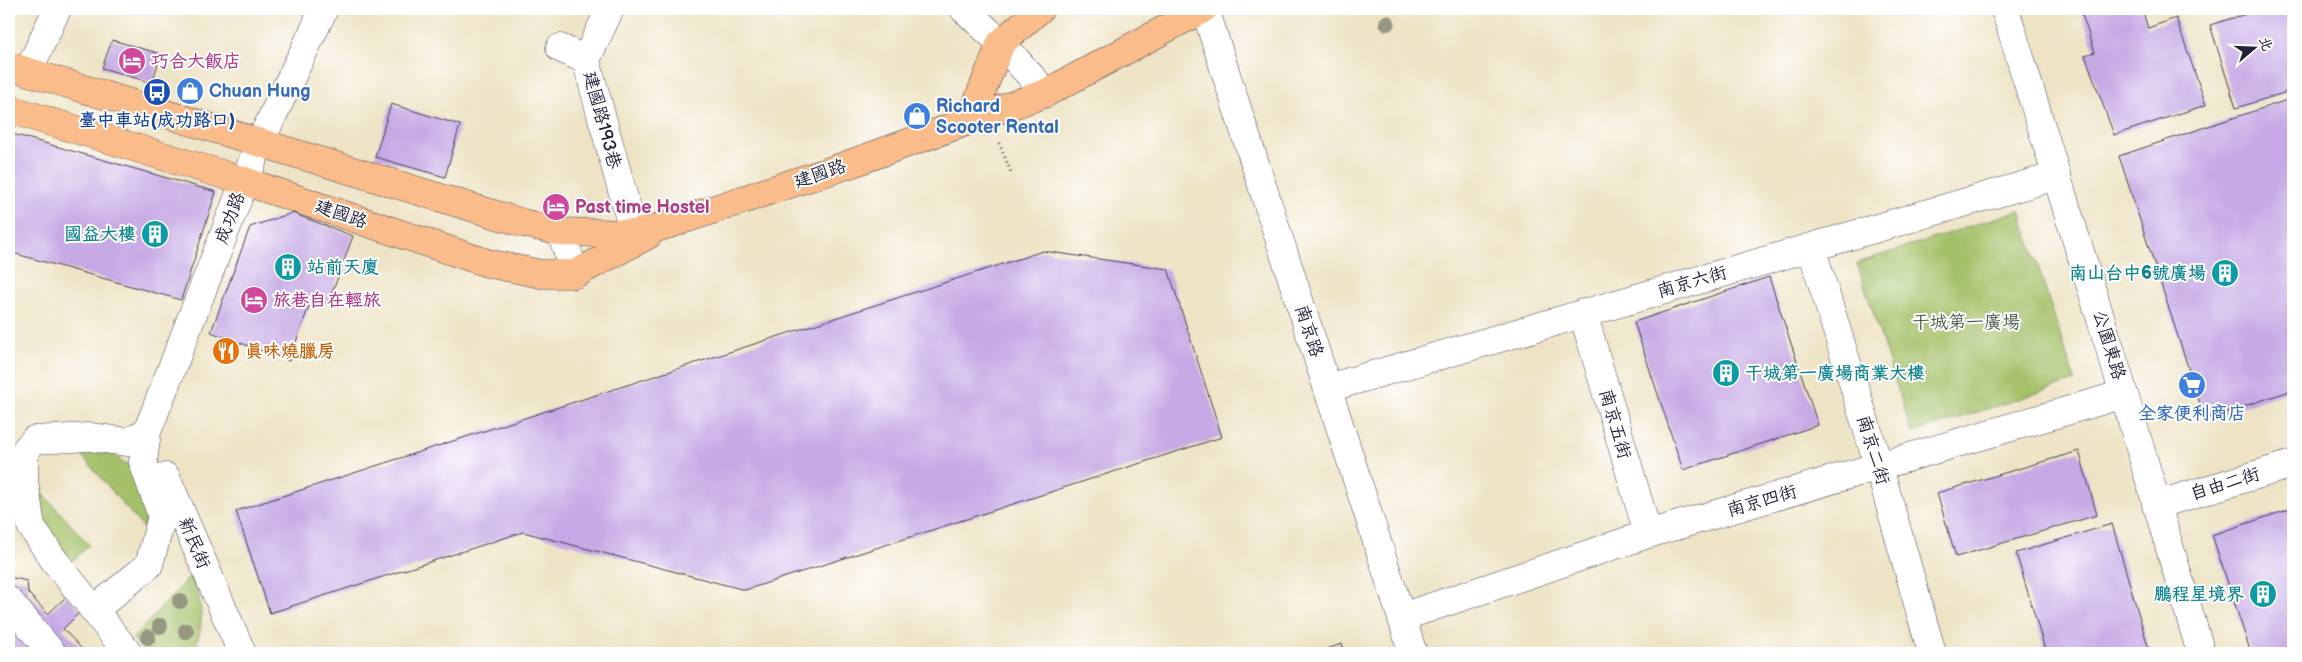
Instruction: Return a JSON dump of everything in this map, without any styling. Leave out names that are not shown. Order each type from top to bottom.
[{"type":"main road","points":[[971,118],[1001,44],[1040,9]]},
{"type":"main road","name":"建國路","points":[[18,69],[523,223],[562,232],[634,234],[667,225],[848,165],[971,118],[1046,93],[1204,9]]},
{"type":"main road","name":"建國路","points":[[9,109],[244,181],[488,263],[541,274],[575,274],[667,225]]},
{"type":"street","points":[[18,69],[57,9]]},
{"type":"street","name":"成功路","points":[[94,610],[148,564],[162,516],[143,462],[146,432],[260,142],[324,9]]},
{"type":"street","name":"建國路193巷","points":[[610,9],[586,60],[634,234]]},
{"type":"street","points":[[964,9],[1001,44],[1046,93]]},
{"type":"street","name":"南京路","points":[[1204,9],[1414,653]]},
{"type":"street","name":"公園東路","points":[[2005,9],[2124,394],[2201,653]]},
{"type":"street","points":[[560,48],[586,60]]},
{"type":"street","name":"南京六街","points":[[1328,388],[2056,176]]},
{"type":"street","points":[[562,232],[575,274]]},
{"type":"street","name":"南京二街","points":[[1812,247],[1879,468],[1932,653]]},
{"type":"street","name":"南京五街","points":[[1583,313],[1648,534]]},
{"type":"street","name":"南京四街","points":[[1402,617],[1648,534],[1879,468],[2124,394]]},
{"type":"street","points":[[128,653],[54,560],[31,526],[24,480],[24,452],[34,440],[90,437],[128,442],[146,432]]},
{"type":"street","name":"新民街","points":[[146,432],[242,653]]},
{"type":"street","name":"自由二街","points":[[2156,505],[2293,464]]},
{"type":"street","points":[[9,601],[52,653]]},
{"type":"green space","name":"干城第一廣場","points":[[2020,210],[2075,381],[1912,433],[1857,263]]},
{"type":"green space","points":[[80,453],[112,454],[134,469],[145,497],[145,530]]},
{"type":"green space","points":[[37,487],[89,545],[68,565],[37,522]]},
{"type":"green space","points":[[190,576],[198,594],[201,614],[199,635],[192,653],[145,653],[133,638]]},
{"type":"building","points":[[2080,9],[2142,9],[2148,28],[2176,18],[2206,105],[2114,135],[2085,55],[2095,52]]},
{"type":"building","points":[[2262,9],[2293,9],[2293,90],[2236,108],[2210,25]]},
{"type":"building","name":"巧合大飯店","points":[[112,40],[161,54],[152,83],[102,68]]},
{"type":"building","name":"南山台中6號廣場","points":[[2293,98],[2293,390],[2205,419],[2119,156]]},
{"type":"building","points":[[391,104],[460,125],[445,177],[375,157]]},
{"type":"building","points":[[9,133],[216,192],[181,300],[9,252]]},
{"type":"building","name":"站前天廈","points":[[292,213],[353,236],[328,304],[312,298],[289,361],[211,332],[250,227]]},
{"type":"building","points":[[1043,251],[1168,269],[1222,437],[745,590],[523,532],[270,613],[236,511]]},
{"type":"building","name":"干城第一廣場商業大樓","points":[[1769,277],[1818,425],[1683,470],[1634,322]]},
{"type":"building","points":[[2079,451],[2097,515],[1956,557],[1937,493]]},
{"type":"building","name":"鵬程星境界","points":[[2293,508],[2293,653],[2251,653],[2212,535]]},
{"type":"building","points":[[2112,524],[2150,653],[2046,653],[2016,553]]},
{"type":"building","points":[[9,577],[27,581],[28,593],[48,614],[67,596],[81,611],[63,629],[86,653],[9,653]]},
{"type":"building","points":[[1342,644],[1345,653],[1314,653]]},
{"type":"place","name":"巧合大飯店","points":[[132,61]]},
{"type":"place","name":"Chuan Hung","points":[[190,91]]},
{"type":"place","name":"臺中車站(成功路口)","points":[[157,92]]},
{"type":"place","name":"Richard Scooter Rental","points":[[917,116]]},
{"type":"place","name":"Past time Hostel","points":[[556,207]]},
{"type":"place","name":"國益大樓","points":[[155,234]]},
{"type":"place","name":"站前天廈","points":[[288,267]]},
{"type":"place","name":"南山台中6號廣場","points":[[2225,273]]},
{"type":"place","name":"旅巷自在輕旅","points":[[254,300]]},
{"type":"place","name":"真味燒臘房","points":[[226,351]]},
{"type":"place","name":"干城第一廣場商業大樓","points":[[1726,373]]},
{"type":"place","name":"全家便利商店","points":[[2192,385]]},
{"type":"place","name":"鵬程星境界","points":[[2263,594]]}]
